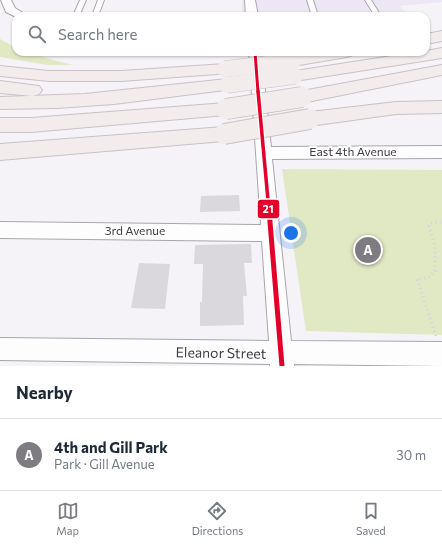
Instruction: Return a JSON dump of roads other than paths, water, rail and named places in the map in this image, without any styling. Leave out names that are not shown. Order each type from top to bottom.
[{"type":"highway","points":[[430,38],[442,36]]},
{"type":"highway","points":[[430,54],[442,53]]},
{"type":"highway","points":[[294,69],[335,56]]},
{"type":"highway","points":[[0,71],[49,76],[226,77],[414,56]]},
{"type":"highway","points":[[0,125],[226,109],[302,97],[442,70]]},
{"type":"highway","points":[[0,103],[42,103],[143,96],[190,89],[226,77]]},
{"type":"highway","points":[[0,87],[13,89],[98,91],[190,89]]},
{"type":"highway","points":[[0,152],[224,134],[310,119],[396,108],[442,107]]},
{"type":"street","points":[[6,0],[10,10],[14,12]]},
{"type":"street","points":[[250,0],[252,12]]},
{"type":"street","points":[[255,56],[282,360]]},
{"type":"street","name":"East 4th Avenue","points":[[263,153],[442,152]]},
{"type":"street","name":"3rd Avenue","points":[[0,230],[270,233]]},
{"type":"street","name":"Eleanor Street","points":[[0,349],[282,360],[440,346]]},
{"type":"lane","points":[[78,12],[83,0]]},
{"type":"lane","points":[[96,12],[101,0]]},
{"type":"lane","points":[[310,0],[314,12]]},
{"type":"lane","points":[[368,0],[376,12]]},
{"type":"place","name":"4th and Gill Park","points":[[368,250]]}]
